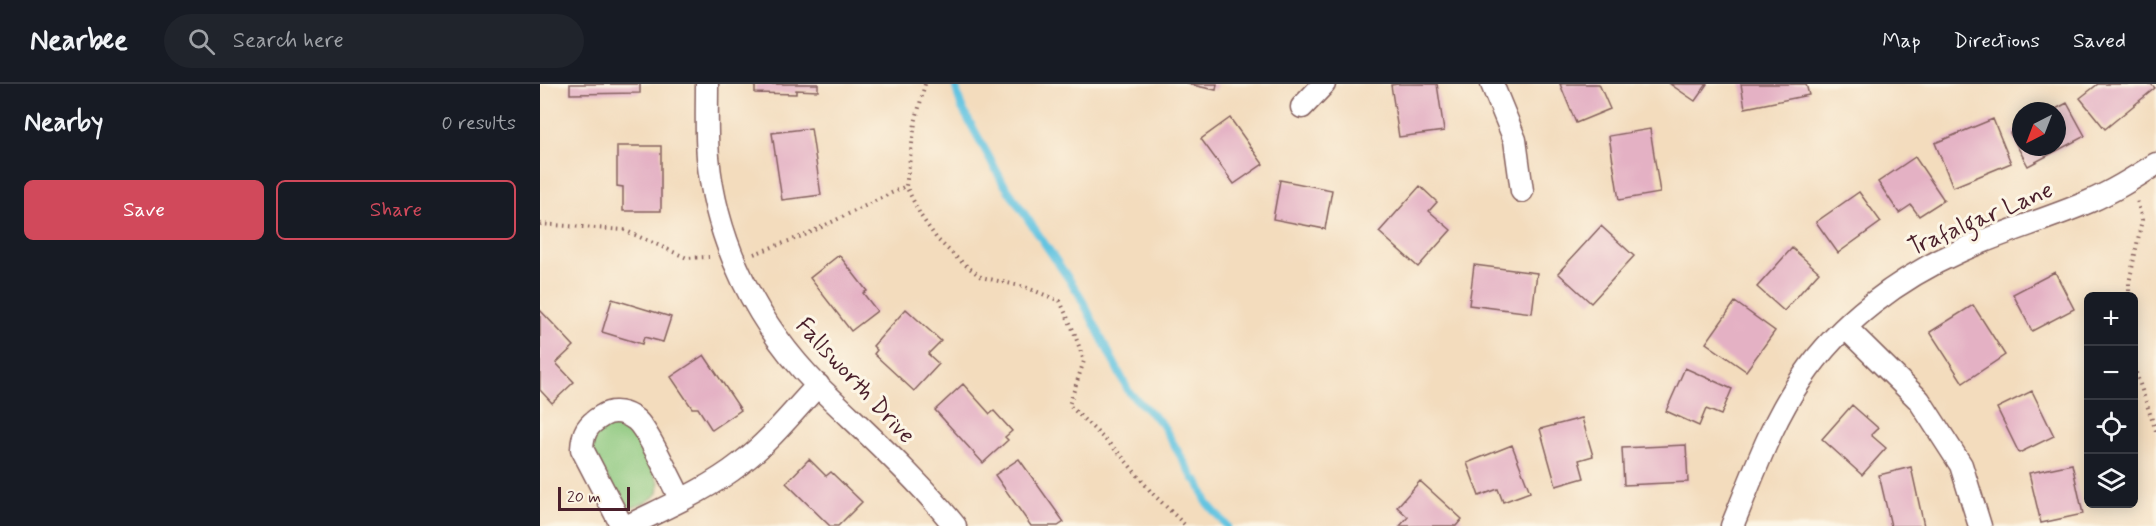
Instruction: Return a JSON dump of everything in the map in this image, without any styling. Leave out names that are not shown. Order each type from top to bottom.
[{"type":"street","name":"Fallsworth Drive","points":[[707,84],[708,157],[712,187],[732,256],[747,291],[785,349],[818,385],[922,486],[955,526]]},
{"type":"street","points":[[1302,107],[1324,84]]},
{"type":"street","points":[[1492,84],[1515,140],[1522,191]]},
{"type":"street","name":"Trafalgar Lane","points":[[1732,526],[1770,437],[1802,378],[1846,328],[1873,303],[1911,275],[1960,251],[2088,202],[2156,164]]},
{"type":"street","points":[[1846,328],[1919,400],[1961,465],[1980,526]]},
{"type":"street","points":[[628,526],[719,479],[742,463],[818,385]]},
{"type":"street","points":[[622,526],[582,449],[583,436],[588,426],[604,414],[622,412],[637,421],[681,500]]},
{"type":"path","points":[[925,84],[915,123],[906,186],[921,216],[938,239],[981,277],[1025,287],[1060,301],[1084,361],[1069,405],[1120,454],[1152,493],[1186,526]]},
{"type":"path","points":[[2129,292],[2142,220],[2132,179]]},
{"type":"path","points":[[749,255],[805,235],[906,186]]},
{"type":"path","points":[[540,224],[624,230],[687,258],[712,257]]},
{"type":"path","points":[[2138,381],[2156,431]]},
{"type":"green space","points":[[610,422],[624,424],[631,430],[659,483],[658,493],[643,504],[625,509],[592,450],[594,434]]},
{"type":"building","points":[[570,84],[640,84],[640,93],[570,94]]},
{"type":"building","points":[[755,84],[818,84],[818,91],[796,90],[796,94],[755,93]]},
{"type":"building","points":[[1187,84],[1217,84],[1216,90]]},
{"type":"building","points":[[1437,84],[1444,131],[1399,137],[1391,85]]},
{"type":"building","points":[[1560,84],[1599,84],[1610,109],[1576,123]]},
{"type":"building","points":[[1670,84],[1707,84],[1695,101]]},
{"type":"building","points":[[1741,84],[1806,84],[1809,95],[1745,108]]},
{"type":"building","points":[[2098,84],[2151,84],[2155,88],[2105,129],[2080,98]]},
{"type":"building","points":[[2066,104],[2085,136],[2066,146]]},
{"type":"building","points":[[1230,118],[1263,164],[1234,184],[1201,139]]},
{"type":"building","points":[[1993,119],[2011,163],[1953,187],[1935,143]]},
{"type":"building","points":[[811,128],[821,195],[782,200],[772,133]]},
{"type":"building","points":[[1650,129],[1660,193],[1619,200],[1609,136]]},
{"type":"building","points":[[617,146],[661,146],[661,211],[623,211],[623,187],[617,186]]},
{"type":"building","points":[[2023,156],[2047,156],[2028,166]]},
{"type":"building","points":[[1915,157],[1944,200],[1919,216],[1911,205],[1899,213],[1878,182]]},
{"type":"building","points":[[1280,180],[1332,190],[1325,229],[1273,219]]},
{"type":"building","points":[[1420,186],[1437,202],[1429,211],[1451,230],[1418,267],[1379,232]]},
{"type":"building","points":[[1859,192],[1881,222],[1838,253],[1816,222]]},
{"type":"building","points":[[1601,226],[1634,256],[1591,303],[1558,273]]},
{"type":"building","points":[[1792,248],[1819,272],[1784,311],[1757,287]]},
{"type":"building","points":[[839,255],[867,291],[863,293],[877,311],[851,331],[810,278]]},
{"type":"building","points":[[1474,265],[1537,273],[1532,313],[1469,305]]},
{"type":"building","points":[[2055,272],[2074,309],[2032,331],[2013,294]]},
{"type":"building","points":[[612,299],[671,317],[663,342],[644,337],[642,344],[602,332]]},
{"type":"building","points":[[1735,302],[1775,331],[1746,371],[1706,343]]},
{"type":"building","points":[[1973,305],[2005,355],[1963,383],[1930,332]]},
{"type":"building","points":[[906,309],[941,341],[928,354],[939,364],[914,391],[874,354],[877,350],[873,346]]},
{"type":"building","points":[[540,310],[574,346],[556,363],[574,382],[552,403],[540,390]]},
{"type":"building","points":[[704,355],[741,410],[712,430],[698,408],[692,408],[671,377]]},
{"type":"building","points":[[1685,368],[1732,389],[1721,415],[1706,409],[1699,426],[1666,411]]},
{"type":"building","points":[[963,384],[990,414],[994,411],[1012,431],[1005,437],[1008,440],[983,463],[935,410]]},
{"type":"building","points":[[2032,391],[2054,436],[2019,453],[1997,408]]},
{"type":"building","points":[[1852,405],[1878,428],[1871,435],[1886,448],[1862,475],[1822,439]]},
{"type":"building","points":[[1582,418],[1593,456],[1579,460],[1584,478],[1556,486],[1540,429]]},
{"type":"building","points":[[1512,445],[1530,492],[1503,502],[1498,489],[1479,496],[1467,463]]},
{"type":"building","points":[[1686,445],[1688,482],[1624,485],[1622,448]]},
{"type":"building","points":[[809,459],[826,476],[831,472],[862,502],[838,526],[830,526],[786,483]]},
{"type":"building","points":[[1019,459],[1064,522],[1058,526],[1031,526],[995,475]]},
{"type":"building","points":[[2072,464],[2083,514],[2041,523],[2029,473]]},
{"type":"building","points":[[1911,467],[1924,526],[1891,526],[1879,475]]},
{"type":"building","points":[[1420,481],[1462,519],[1456,526],[1400,526],[1408,517],[1397,507]]},
{"type":"waterway","points":[[955,84],[961,106],[1002,181],[1079,294],[1129,392],[1162,424],[1194,479],[1198,481],[1207,503],[1227,526]]}]
